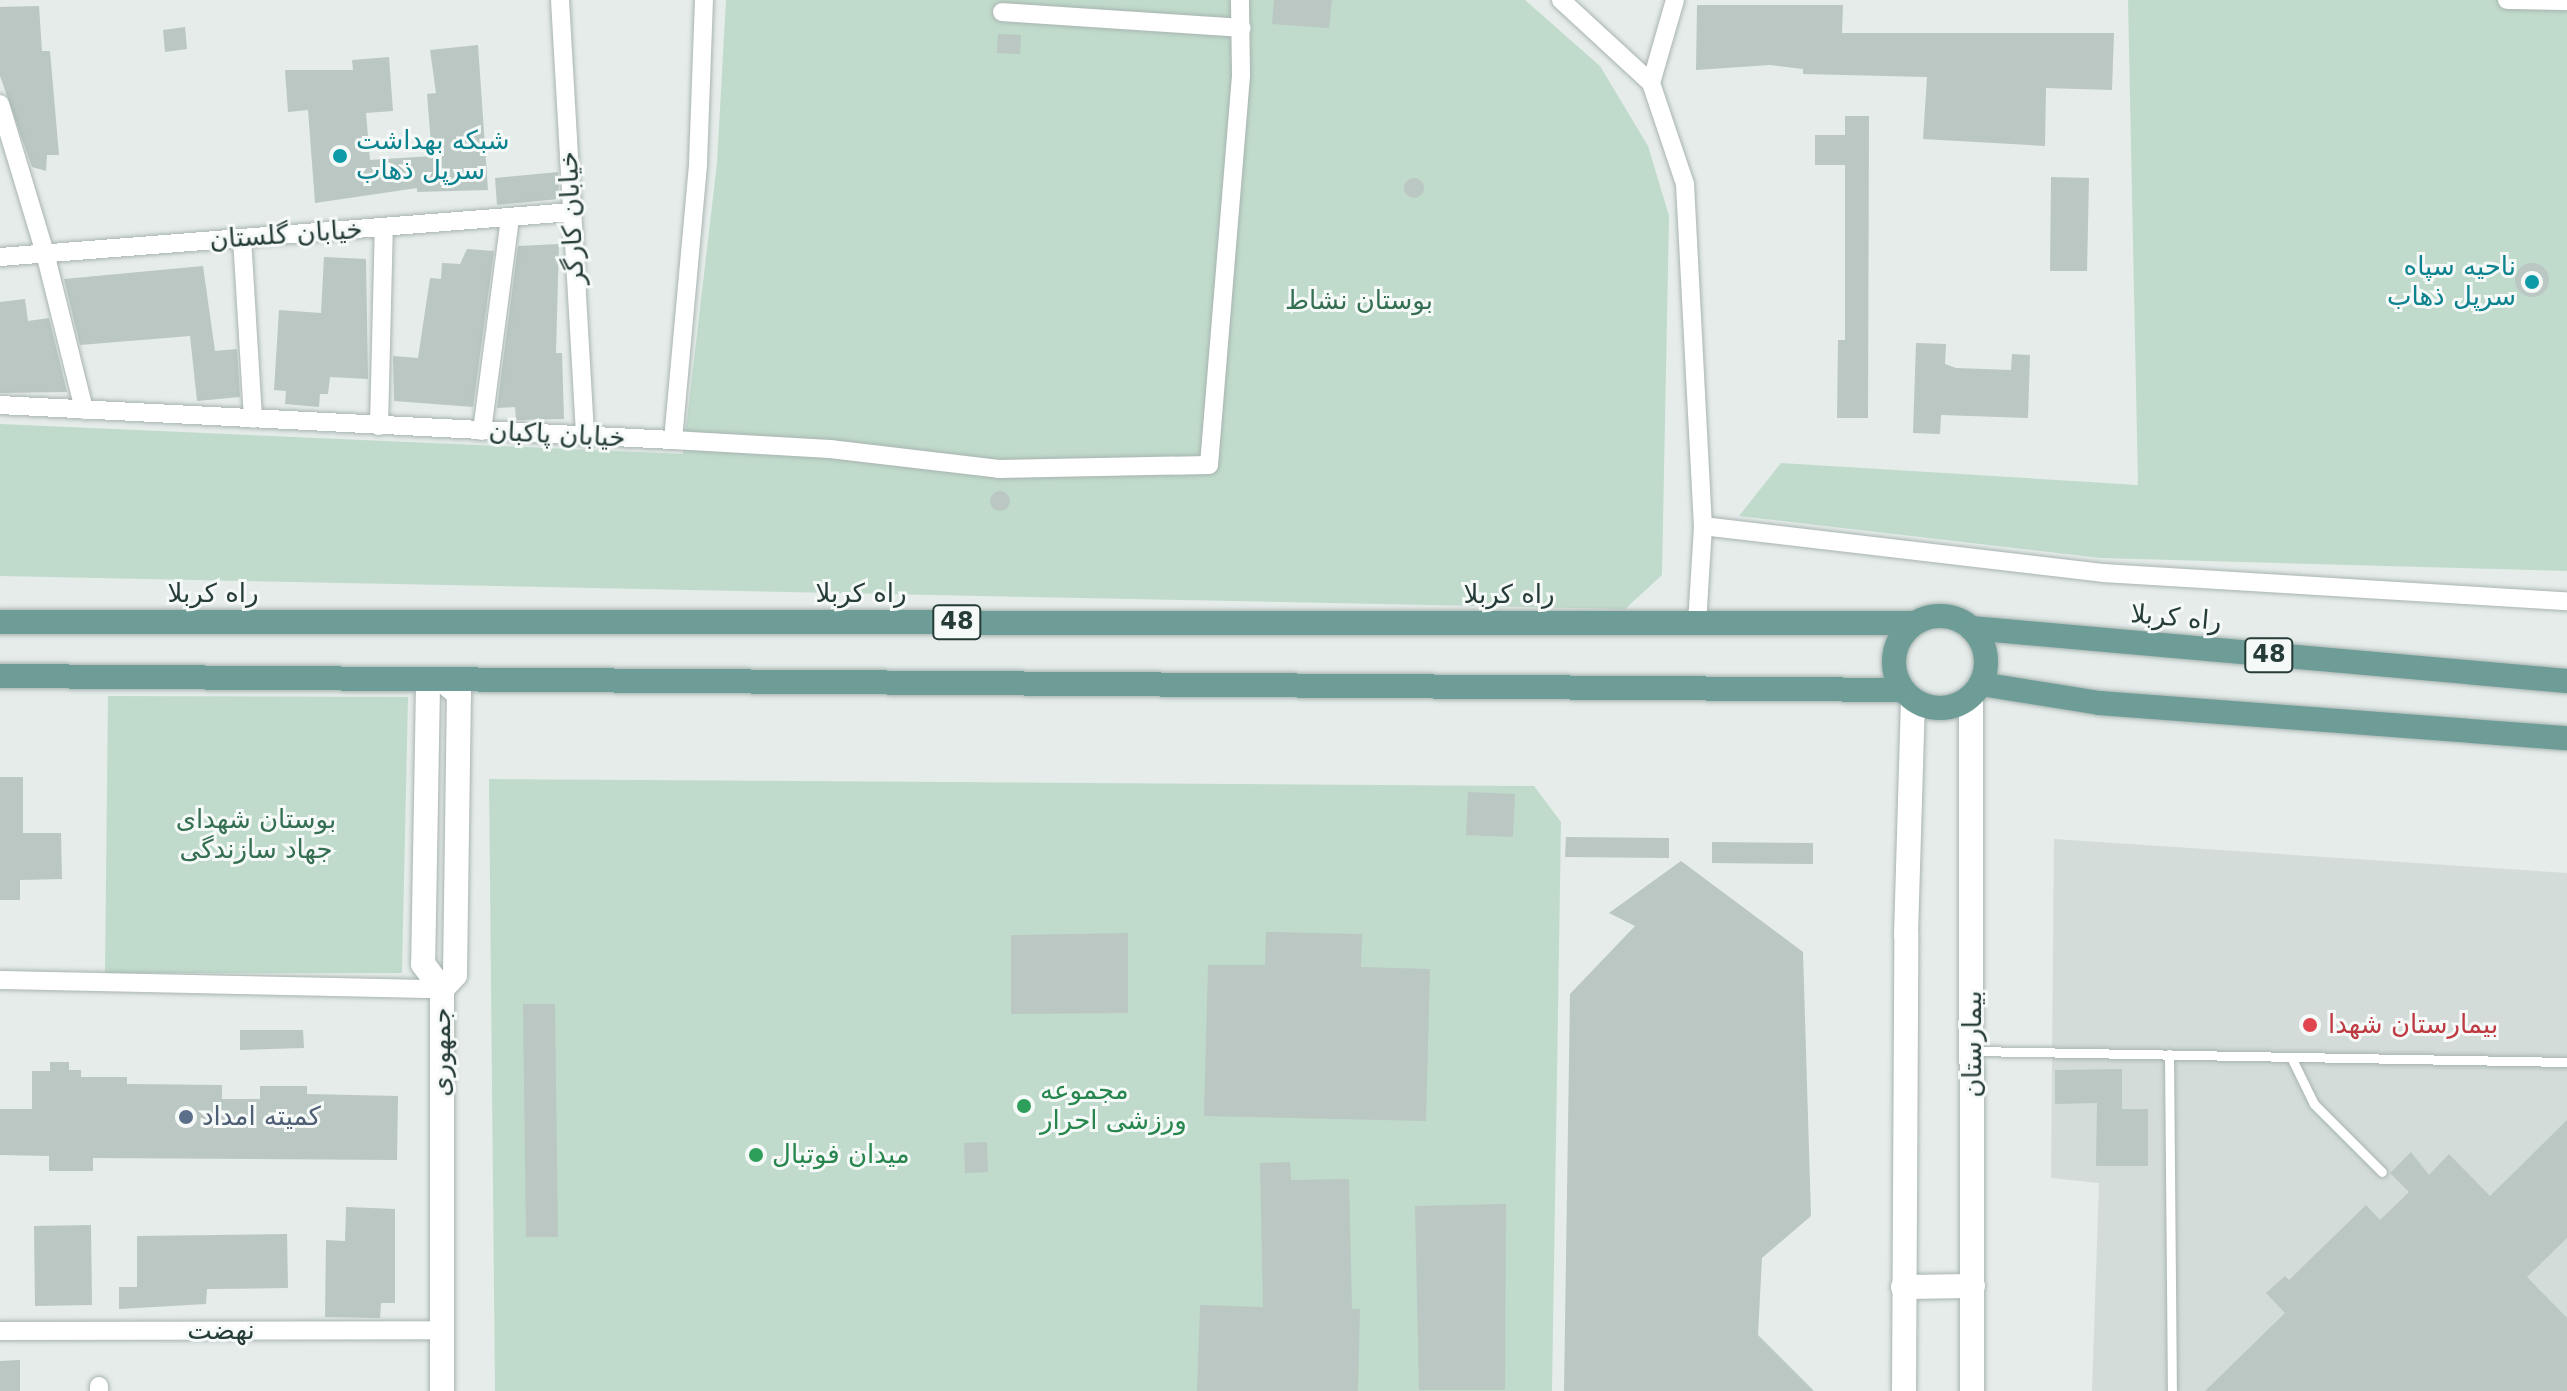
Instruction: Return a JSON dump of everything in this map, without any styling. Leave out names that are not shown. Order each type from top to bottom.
[{"type":"main road","name":"48","points":[[1914,623],[1944,616],[1971,628]]},
{"type":"main road","name":"راه کربلا","points":[[0,622],[1914,623]]},
{"type":"main road","points":[[1904,1391],[1908,695],[1893,662],[1903,634],[1914,623]]},
{"type":"main road","name":"راه کربلا","points":[[1971,628],[2567,681]]},
{"type":"main road","points":[[1971,628],[1986,654],[1976,690]]},
{"type":"main road","points":[[0,676],[1908,695],[1943,709],[1976,690],[2099,703],[2567,738]]},
{"type":"main road","name":"جمهوری","points":[[441,679],[459,694],[455,975],[442,989],[442,1391]]},
{"type":"main road","name":"بیمارستان","points":[[1972,1391],[1976,690]]},
{"type":"main road","points":[[1903,1287],[1973,1286]]},
{"type":"street","name":"خیابان کارگر","points":[[560,0],[585,437]]},
{"type":"street","points":[[673,440],[698,163],[704,0]]},
{"type":"street","points":[[1002,12],[1241,28],[1240,0]]},
{"type":"street","points":[[1561,0],[1651,83],[1685,184],[1703,526],[1697,623]]},
{"type":"street","points":[[1651,83],[1675,0]]},
{"type":"street","points":[[2507,0],[2567,1]]},
{"type":"street","name":"خیابان پاکبان","points":[[0,405],[830,449],[999,469],[1209,465],[1241,28]]},
{"type":"street","points":[[0,104],[45,253],[84,410]]},
{"type":"street","name":"خیابان گلستان","points":[[0,257],[572,212]]},
{"type":"street","points":[[482,431],[510,218]]},
{"type":"street","points":[[379,426],[384,227]]},
{"type":"street","points":[[242,238],[253,419]]},
{"type":"street","points":[[1703,526],[2104,573],[2567,601]]},
{"type":"street","points":[[0,980],[442,989]]},
{"type":"street","name":"نهضت","points":[[0,1331],[442,1330]]},
{"type":"lane","points":[[1973,1051],[2567,1062]]},
{"type":"lane","points":[[2169,1054],[2172,1391]]},
{"type":"lane","points":[[2291,1057],[2314,1104],[2382,1172]]},
{"type":"shaded area","name":"بیمارستان شهدا","points":[[2054,839],[2567,873],[2567,1391],[2092,1391],[2099,1183],[2051,1178]]},
{"type":"green space","name":"بوستان نشاط","points":[[726,0],[1525,0],[1600,66],[1648,146],[1669,216],[1662,575],[1625,609],[0,576],[0,424],[683,454],[717,163]]},
{"type":"green space","points":[[2128,0],[2567,0],[2567,571],[2101,558],[1739,516],[1781,463],[2138,485]]},
{"type":"green space","name":"بوستان شهدای جهاد سازندگی","points":[[108,696],[408,697],[402,973],[105,973]]},
{"type":"green space","name":"مجموعه ورزشی احرار","points":[[489,779],[1534,786],[1561,822],[1552,1391],[495,1391]]},
{"type":"building","points":[[1274,0],[1332,0],[1329,28],[1272,24]]},
{"type":"building","points":[[1697,5],[1843,5],[1842,33],[2114,33],[2112,90],[2046,88],[2045,146],[1923,139],[1927,77],[1803,74],[1803,69],[1770,65],[1696,70]]},
{"type":"building","points":[[39,6],[42,51],[50,51],[59,155],[47,155],[46,171],[32,167],[0,76],[0,7]]},
{"type":"building","points":[[185,27],[187,49],[165,52],[163,30]]},
{"type":"building","points":[[998,34],[1021,35],[1020,54],[997,53]]},
{"type":"building","points":[[478,45],[488,190],[417,192],[417,188],[315,203],[308,110],[288,112],[285,70],[353,70],[352,60],[389,57],[393,111],[366,113],[370,160],[432,156],[427,94],[436,93],[430,50]]},
{"type":"building","points":[[1845,116],[1869,116],[1868,418],[1837,418],[1838,340],[1845,340],[1845,165],[1815,165],[1815,135],[1845,135]]},
{"type":"building","points":[[558,172],[559,199],[497,205],[495,178]]},
{"type":"building","points":[[2051,177],[2089,178],[2087,271],[2050,271]]},
{"type":"building","points":[[1414,178],[1421,181],[1424,188],[1421,195],[1414,198],[1407,195],[1404,188],[1407,181]]},
{"type":"building","points":[[559,244],[556,353],[562,353],[564,419],[516,420],[515,407],[497,408],[518,246]]},
{"type":"building","points":[[467,249],[494,251],[473,407],[394,401],[393,356],[418,358],[430,278],[441,279],[442,263],[460,264]]},
{"type":"building","points":[[324,257],[366,259],[368,379],[330,377],[328,394],[320,394],[319,407],[285,404],[286,391],[274,390],[279,310],[321,313]]},
{"type":"building","name":"ناحیه سپاه سرپل ذهاب","points":[[2532,263],[2544,268],[2549,280],[2544,292],[2532,297],[2520,292],[2515,280],[2520,268]]},
{"type":"building","points":[[203,266],[215,351],[237,349],[240,397],[197,401],[190,336],[80,345],[64,279]]},
{"type":"building","points":[[25,299],[28,321],[49,318],[67,392],[0,393],[0,302]]},
{"type":"building","points":[[1916,343],[1946,344],[1945,364],[1956,368],[2011,370],[2012,354],[2030,355],[2028,418],[1941,415],[1940,434],[1913,433]]},
{"type":"building","points":[[1000,491],[1007,494],[1010,501],[1007,508],[1000,511],[993,508],[990,501],[993,494]]},
{"type":"building","points":[[0,777],[23,777],[23,833],[61,833],[62,879],[20,880],[20,900],[0,900]]},
{"type":"building","points":[[1468,792],[1515,794],[1513,837],[1466,835]]},
{"type":"building","points":[[1566,837],[1669,838],[1669,858],[1565,857]]},
{"type":"building","points":[[1712,842],[1813,843],[1813,864],[1712,863]]},
{"type":"building","points":[[1681,861],[1803,952],[1811,1216],[1762,1258],[1758,1335],[1814,1391],[1564,1391],[1570,994],[1635,926],[1609,913]]},
{"type":"building","points":[[1266,932],[1362,934],[1361,967],[1430,969],[1426,1121],[1204,1116],[1208,965],[1265,965]]},
{"type":"building","points":[[1128,933],[1128,1013],[1011,1014],[1011,935]]},
{"type":"building","points":[[523,1004],[555,1004],[558,1237],[526,1237]]},
{"type":"building","points":[[240,1030],[303,1030],[304,1048],[240,1050]]},
{"type":"building","points":[[50,1062],[69,1062],[69,1070],[81,1070],[81,1077],[127,1077],[127,1084],[222,1085],[222,1099],[260,1099],[260,1086],[307,1086],[307,1094],[398,1096],[397,1160],[93,1158],[93,1171],[49,1171],[49,1156],[0,1155],[0,1109],[32,1109],[32,1071],[50,1071]]},
{"type":"building","points":[[2122,1069],[2122,1109],[2148,1109],[2148,1166],[2096,1166],[2097,1103],[2055,1104],[2055,1070]]},
{"type":"building","points":[[2567,1120],[2567,1238],[2527,1277],[2567,1318],[2567,1391],[2205,1391],[2285,1313],[2266,1293],[2285,1276],[2289,1280],[2366,1205],[2380,1220],[2409,1192],[2390,1173],[2411,1152],[2429,1175],[2449,1154],[2490,1196]]},
{"type":"building","points":[[987,1142],[988,1172],[965,1173],[964,1143]]},
{"type":"building","points":[[1290,1162],[1291,1180],[1349,1179],[1352,1309],[1360,1309],[1358,1391],[1197,1391],[1200,1305],[1263,1307],[1260,1163]]},
{"type":"building","points":[[1506,1204],[1505,1390],[1419,1390],[1415,1206]]},
{"type":"building","points":[[346,1207],[395,1209],[395,1303],[381,1303],[380,1318],[325,1317],[326,1240],[345,1241]]},
{"type":"building","points":[[91,1225],[92,1305],[35,1306],[34,1226]]},
{"type":"building","points":[[287,1234],[288,1288],[207,1289],[206,1304],[119,1309],[119,1287],[137,1287],[137,1236]]},
{"type":"building","points":[[20,1360],[20,1391],[0,1391],[0,1361]]},
{"type":"place","name":"شبکه بهداشت سرپل ذهاب","points":[[340,156]]},
{"type":"place","name":"ناحیه سپاه سرپل ذهاب","points":[[2532,282]]},
{"type":"place","name":"بیمارستان شهدا","points":[[2310,1025]]},
{"type":"place","name":"مجموعه ورزشی احرار","points":[[1024,1106]]},
{"type":"place","name":"کمیته امداد","points":[[186,1117]]},
{"type":"place","name":"میدان فوتبال","points":[[756,1155]]}]
